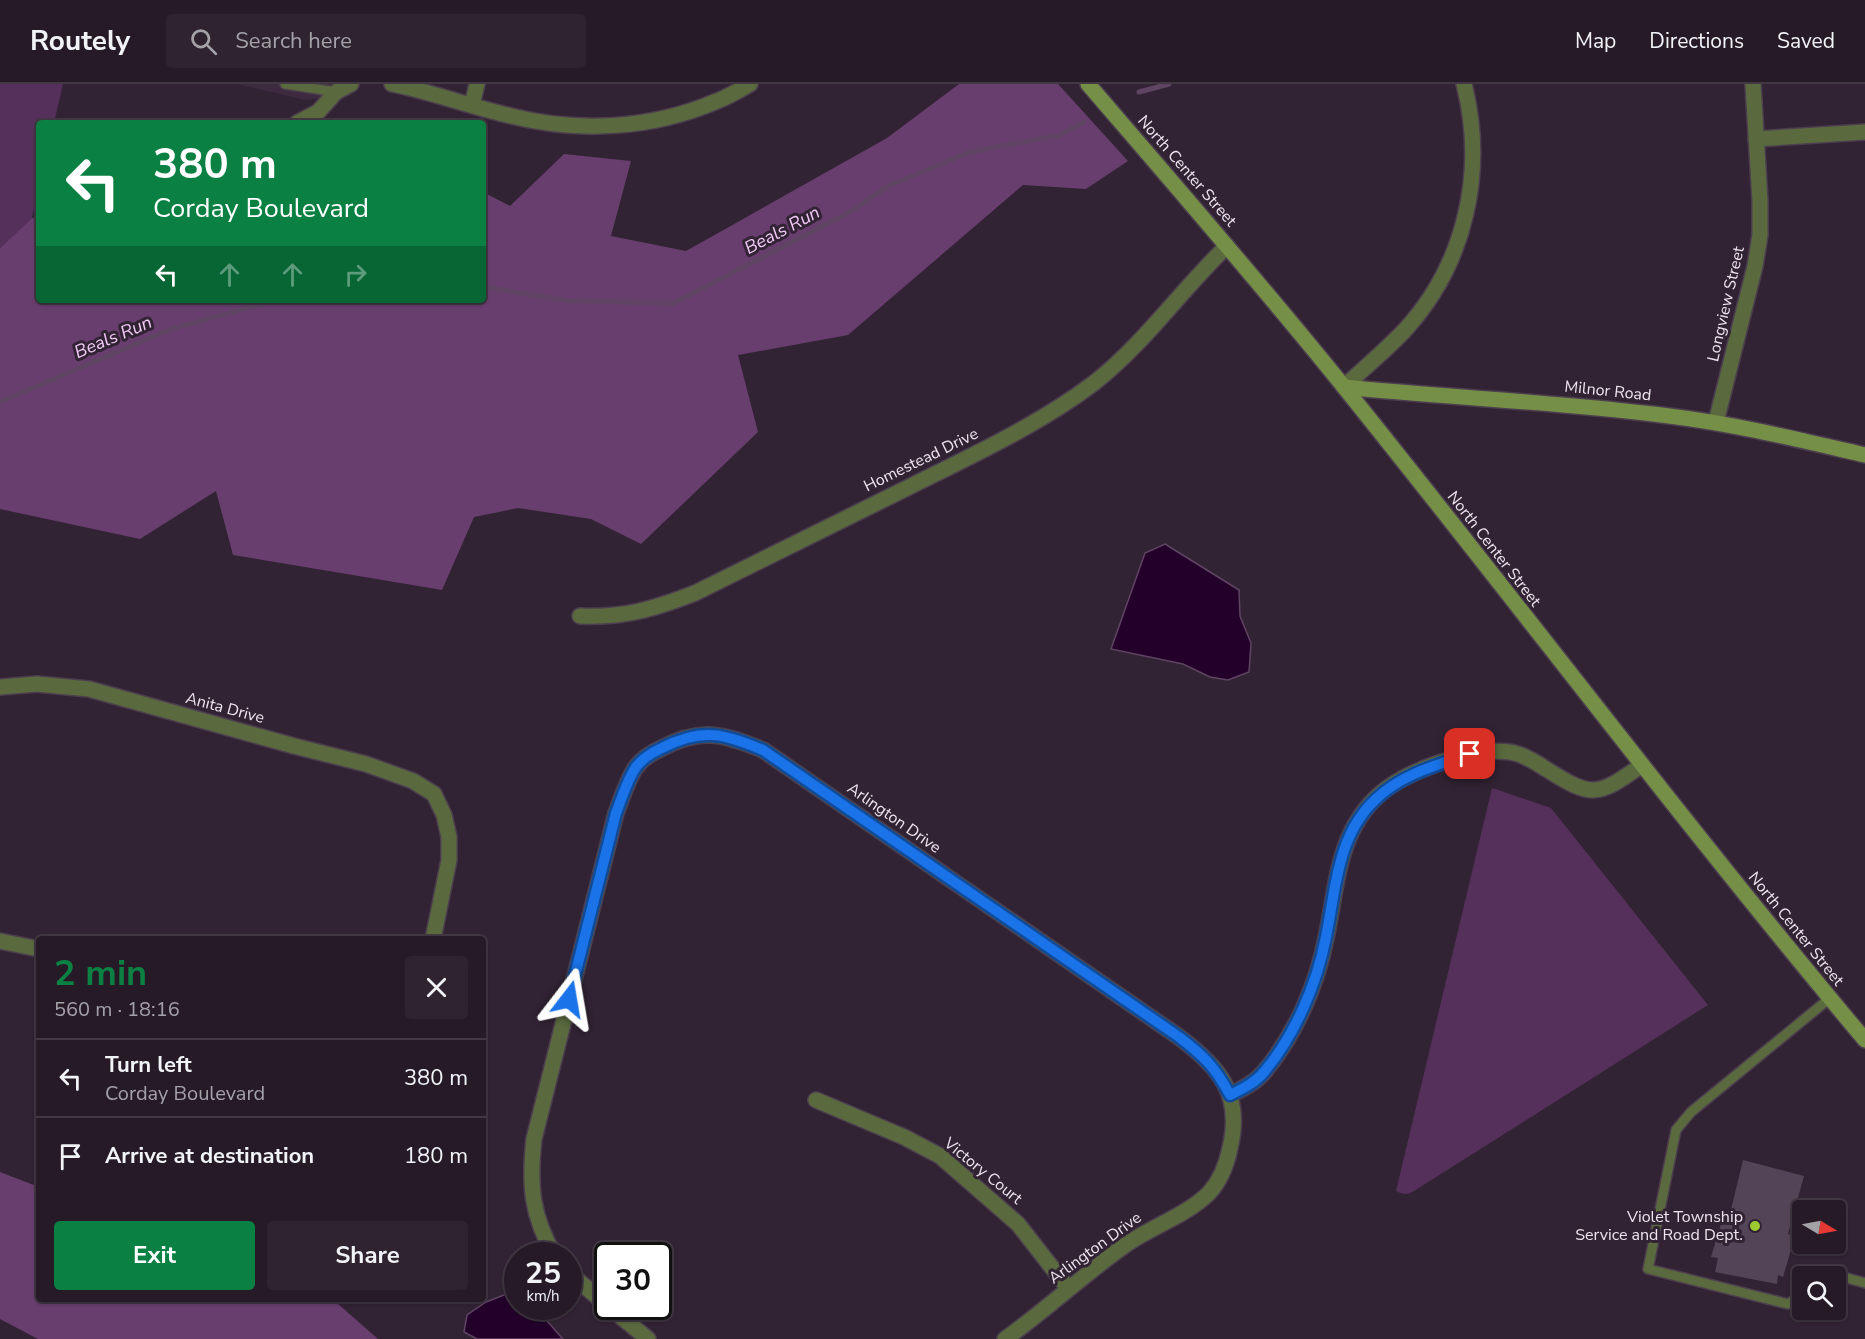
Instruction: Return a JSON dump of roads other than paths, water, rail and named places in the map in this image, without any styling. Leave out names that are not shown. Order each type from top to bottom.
[{"type":"main road","name":"North Center Street","points":[[1088,84],[1344,387],[1777,935],[1865,1041]]},
{"type":"main road","name":"Milnor Road","points":[[1344,387],[1419,395],[1570,405],[1716,423],[1795,438],[1865,455]]},
{"type":"street","points":[[303,120],[318,112],[336,92],[351,84]]},
{"type":"street","points":[[392,84],[512,117],[564,126],[616,127],[668,117],[718,101],[750,84]]},
{"type":"street","points":[[472,105],[477,84]]},
{"type":"street","points":[[1344,387],[1405,330],[1436,289],[1458,243],[1471,193],[1473,141],[1464,84]]},
{"type":"street","name":"Longview Street","points":[[1716,423],[1755,266],[1760,235],[1753,84]]},
{"type":"street","points":[[1756,139],[1865,132]]},
{"type":"street","name":"Homestead Drive","points":[[579,616],[607,617],[635,614],[687,596],[986,449],[1082,391],[1122,360],[1205,267],[1227,246]]},
{"type":"street","name":"Anita Drive","points":[[0,687],[37,684],[89,689],[366,764],[403,777],[434,794],[444,815],[449,837],[449,860],[434,936]]},
{"type":"street","name":"Arlington Drive","points":[[548,1242],[539,1224],[531,1184],[534,1139],[616,813],[637,765],[654,752],[679,739],[705,734],[732,737],[763,750],[1179,1037],[1205,1057],[1218,1072],[1230,1095],[1234,1117],[1233,1137],[1227,1160],[1210,1192],[1125,1245],[1005,1339]]},
{"type":"street","points":[[1230,1095],[1247,1087],[1263,1073],[1290,1034],[1302,1009],[1324,949],[1340,860],[1360,819],[1389,787],[1418,771],[1470,754],[1496,750],[1517,753],[1538,763],[1576,787],[1592,791],[1618,782],[1642,765]]},
{"type":"street","points":[[0,941],[36,948]]},
{"type":"street","name":"Victory Court","points":[[816,1100],[904,1137],[940,1156],[1018,1224],[1068,1288]]},
{"type":"street","points":[[582,1284],[594,1294]]},
{"type":"street","points":[[625,1320],[648,1339]]},
{"type":"lane","points":[[285,84],[336,92]]},
{"type":"lane","points":[[1792,1301],[1788,1304],[1647,1269],[1676,1130],[1691,1112],[1830,998]]},
{"type":"lane","points":[[1846,1277],[1865,1282]]},
{"type":"waterway","name":"Beals Run","points":[[1139,92],[1169,84]]},
{"type":"waterway","name":"Beals Run","points":[[486,287],[571,301],[674,303],[850,212],[888,186],[970,152],[1060,135],[1084,122]]},
{"type":"waterway","name":"Beals Run","points":[[0,402],[171,329],[265,303]]},
{"type":"place","name":"Violet Township Service and Road Dept.","points":[[1755,1226]]}]
